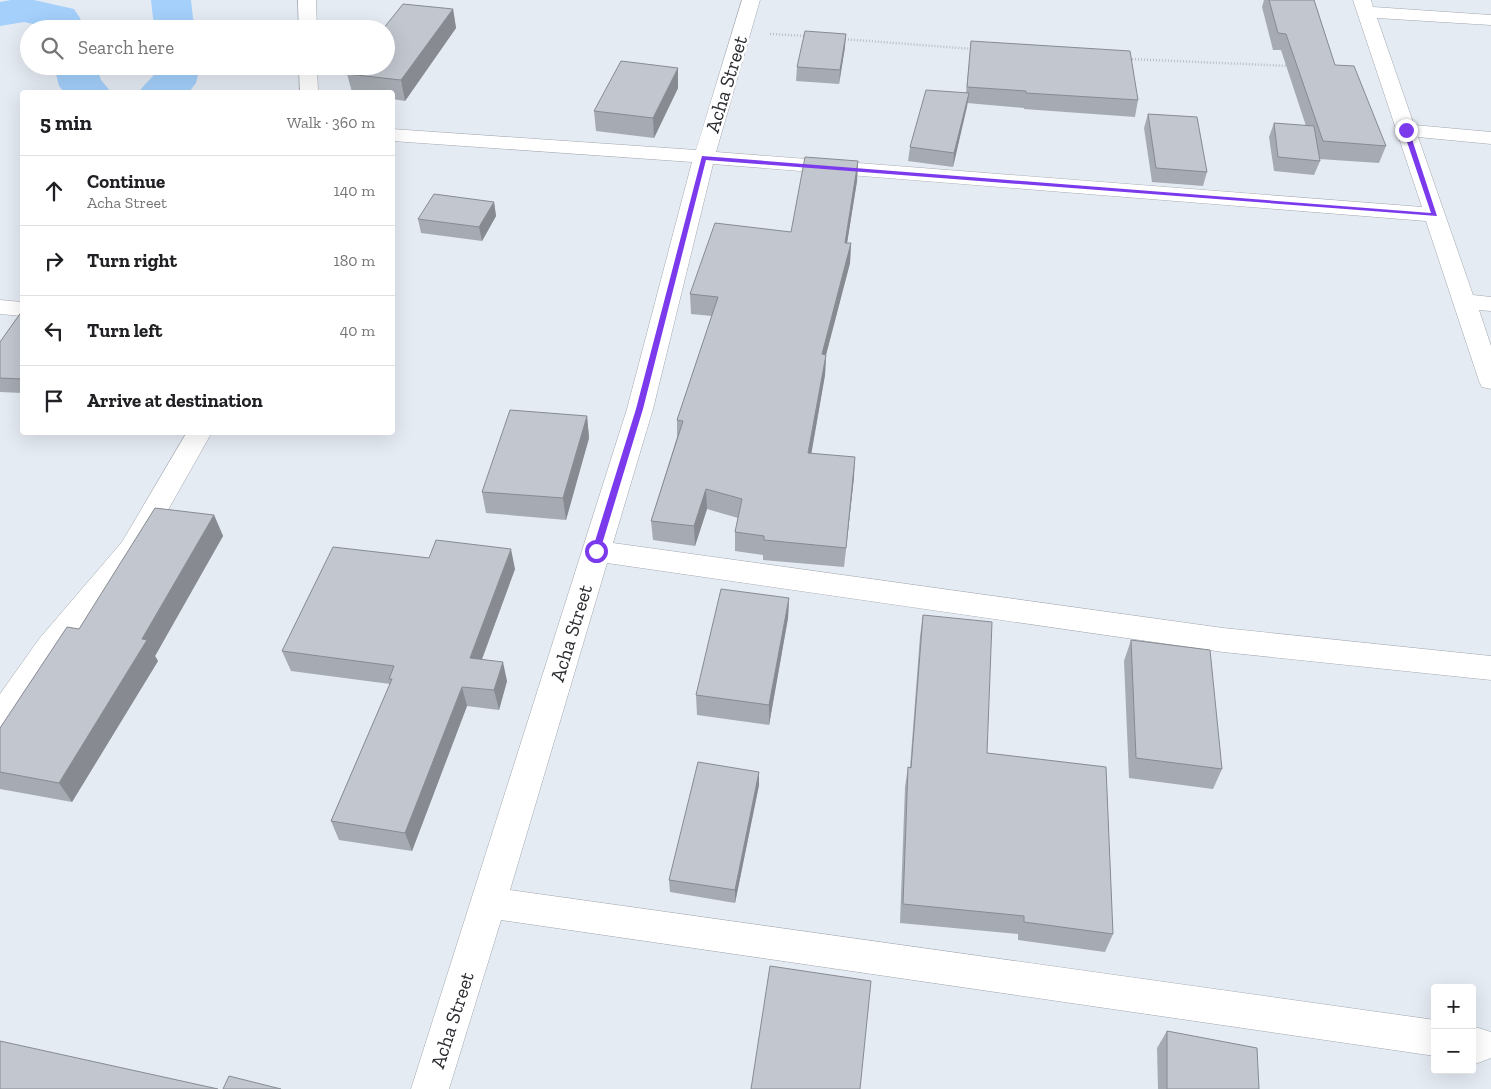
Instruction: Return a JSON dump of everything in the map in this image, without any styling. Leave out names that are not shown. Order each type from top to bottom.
[{"type":"street","points":[[307,0],[308,20]]},
{"type":"street","name":"Acha Street","points":[[430,1089],[640,409],[704,158],[751,0]]},
{"type":"street","points":[[1491,20],[1364,6],[1491,381]]},
{"type":"street","points":[[308,75],[309,90]]},
{"type":"street","points":[[1406,130],[1491,138]]},
{"type":"street","points":[[395,136],[704,158],[1435,215]]},
{"type":"street","points":[[1464,301],[1491,304]]},
{"type":"street","points":[[0,307],[20,309]]},
{"type":"street","points":[[0,718],[49,647],[132,549],[198,435]]},
{"type":"street","points":[[596,551],[1223,640],[1491,668]]},
{"type":"street","points":[[489,903],[1431,1037]]},
{"type":"path","points":[[742,32],[812,37]]},
{"type":"path","points":[[842,39],[981,49]]},
{"type":"path","points":[[1129,59],[1297,67]]},
{"type":"building","points":[[1269,0],[1314,0],[1335,65],[1354,66],[1386,146],[1323,141],[1286,34],[1278,33]]},
{"type":"building","points":[[403,4],[453,9],[401,80],[356,75],[395,75],[395,20],[390,20]]},
{"type":"building","points":[[805,31],[846,34],[840,70],[797,67]]},
{"type":"building","points":[[971,41],[1130,51],[1138,100],[1026,93],[1026,91],[967,87]]},
{"type":"building","points":[[621,61],[678,68],[653,118],[594,111]]},
{"type":"building","points":[[926,90],[969,93],[954,153],[910,147]]},
{"type":"building","points":[[1148,114],[1197,117],[1207,172],[1156,168]]},
{"type":"building","points":[[1274,123],[1314,126],[1320,161],[1278,157]]},
{"type":"building","points":[[805,157],[858,161],[845,243],[851,243],[822,354],[826,355],[808,453],[855,457],[846,548],[764,540],[764,536],[735,532],[742,499],[706,489],[694,526],[651,521],[683,421],[677,420],[718,297],[690,294],[715,223],[791,232]]},
{"type":"building","points":[[434,194],[494,202],[479,227],[418,219]]},
{"type":"building","points":[[20,314],[20,379],[0,378],[0,342]]},
{"type":"building","points":[[510,410],[587,416],[563,498],[482,492]]},
{"type":"building","points":[[155,508],[214,515],[142,639],[147,640],[59,783],[0,772],[0,728],[67,627],[79,629]]},
{"type":"building","points":[[436,540],[511,549],[470,658],[503,662],[494,690],[462,687],[405,833],[331,821],[392,679],[389,679],[394,666],[282,651],[333,547],[429,558]]},
{"type":"building","points":[[721,589],[789,598],[769,705],[696,695]]},
{"type":"building","points":[[923,615],[992,622],[987,753],[1106,767],[1113,934],[1024,922],[1024,916],[903,904],[908,767],[911,768]]},
{"type":"building","points":[[1131,640],[1210,650],[1222,769],[1136,758]]},
{"type":"building","points":[[698,762],[759,772],[735,890],[669,880]]},
{"type":"building","points":[[770,966],[871,981],[860,1089],[751,1089]]},
{"type":"building","points":[[1167,1031],[1257,1048],[1259,1089],[1167,1089]]},
{"type":"building","points":[[0,1041],[218,1089],[0,1089]]},
{"type":"building","points":[[229,1076],[281,1089],[223,1089]]},
{"type":"waterway","points":[[171,0],[174,20]]},
{"type":"waterway","points":[[0,14],[24,10],[60,18],[61,20]]},
{"type":"waterway","points":[[78,75],[81,86],[86,90]]},
{"type":"waterway","points":[[164,90],[174,83],[176,75]]},
{"type":"route","points":[[596,551],[640,409],[704,158],[1435,215],[1406,130]]}]
